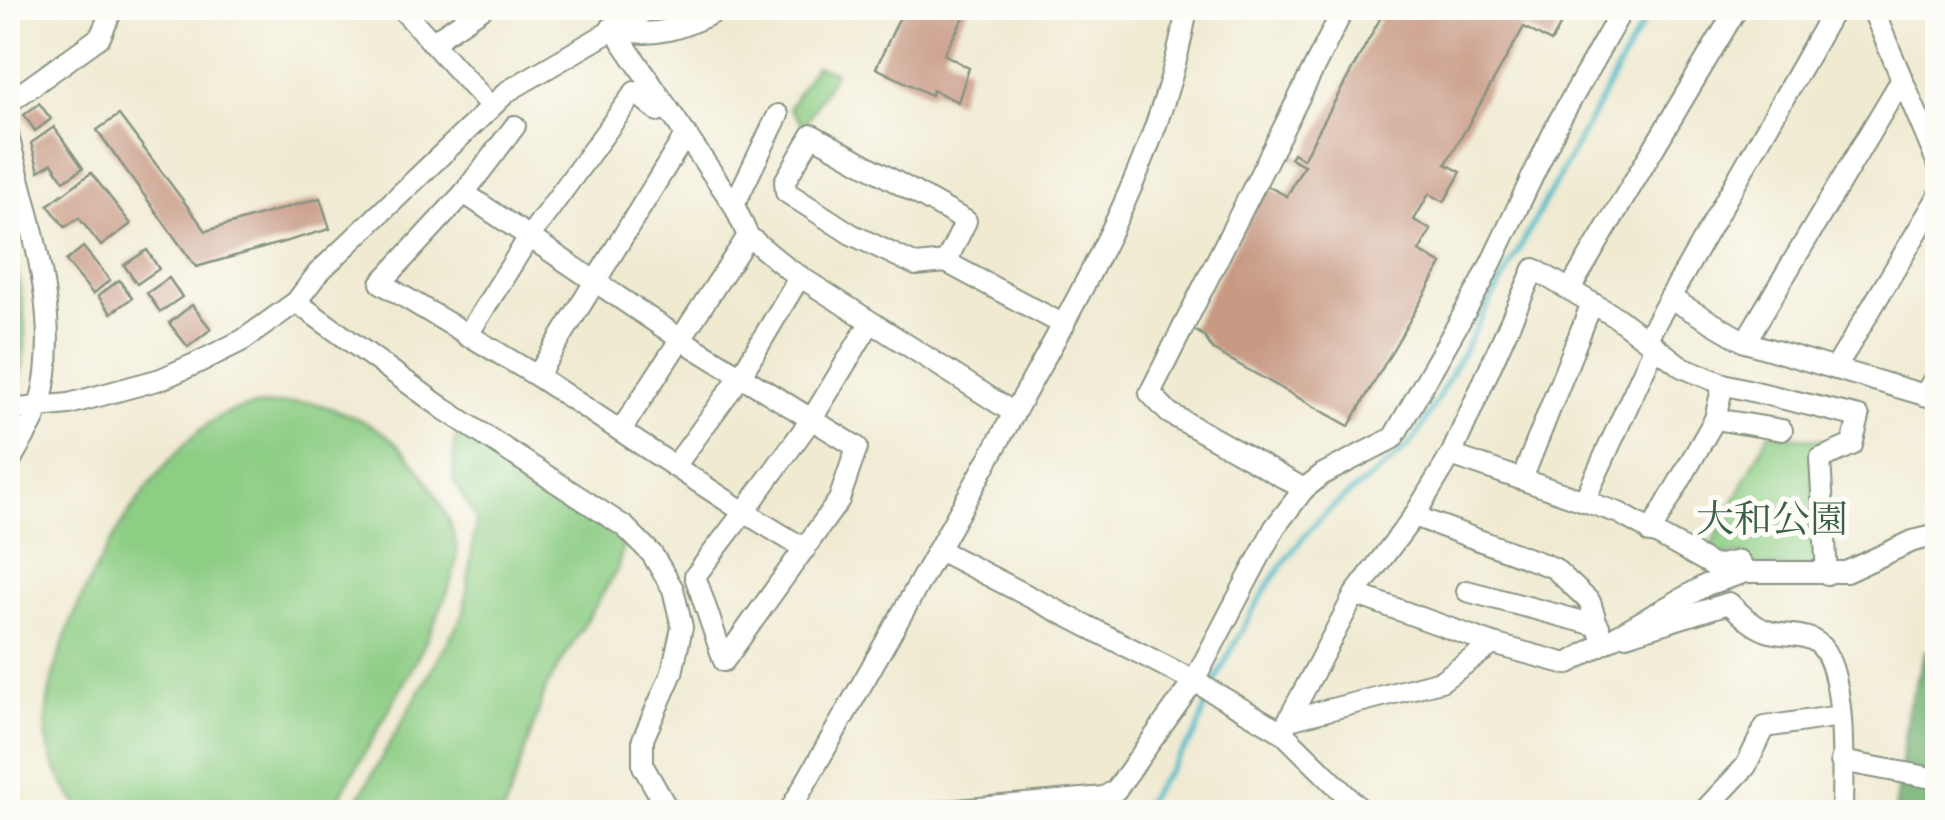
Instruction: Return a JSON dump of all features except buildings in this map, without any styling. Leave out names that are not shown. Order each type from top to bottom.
[{"type":"street","points":[[8,103],[100,38],[112,8]]},
{"type":"street","points":[[401,8],[490,106]]},
{"type":"street","points":[[432,42],[483,8]]},
{"type":"street","points":[[8,410],[70,404],[161,379],[243,340],[296,302],[318,272],[490,106],[612,26],[650,8]]},
{"type":"street","points":[[612,26],[631,34],[673,30],[722,8]]},
{"type":"street","points":[[789,812],[1064,325],[1134,174],[1168,83],[1187,8]]},
{"type":"street","points":[[1304,490],[1169,413],[1150,393],[1344,8]]},
{"type":"street","points":[[936,812],[1104,796],[1116,790],[1197,683],[1276,527],[1304,490],[1323,474],[1393,438],[1482,282],[1559,121],[1623,8]]},
{"type":"street","points":[[1570,289],[1737,8]]},
{"type":"street","points":[[1584,499],[1670,298],[1836,8]]},
{"type":"street","points":[[1872,8],[1938,164]]},
{"type":"street","points":[[612,26],[734,205],[748,236],[870,324],[1014,412]]},
{"type":"street","points":[[1744,342],[1902,79]]},
{"type":"street","points":[[467,336],[529,236],[635,92],[658,111],[665,104]]},
{"type":"street","points":[[734,205],[778,115]]},
{"type":"street","points":[[515,126],[464,193],[381,283],[538,376],[805,549]]},
{"type":"street","points":[[538,376],[686,134]]},
{"type":"street","points":[[8,135],[44,300],[45,374],[39,407],[8,466]]},
{"type":"street","points":[[946,262],[966,221],[812,135],[785,181],[786,192],[851,234],[916,265],[946,262],[1064,325]]},
{"type":"street","points":[[464,193],[682,340],[813,417],[857,447],[839,500],[724,662],[694,576],[813,417],[870,324]]},
{"type":"street","points":[[1835,369],[1938,196]]},
{"type":"street","points":[[621,430],[748,236]]},
{"type":"street","points":[[1285,726],[1356,594],[1414,516],[1451,456],[1534,269],[1651,342],[1682,367],[1723,384],[1859,417],[1852,445],[1820,460],[1827,574]]},
{"type":"street","points":[[674,466],[740,377],[800,276]]},
{"type":"street","points":[[1670,298],[1744,342],[1931,397],[1938,373]]},
{"type":"street","points":[[296,302],[444,409],[624,527],[652,554],[673,589],[682,627],[672,673],[642,738],[643,766],[669,812]]},
{"type":"street","points":[[1522,478],[1592,303]]},
{"type":"street","points":[[1650,533],[1714,419],[1723,384]]},
{"type":"street","points":[[1714,419],[1782,430]]},
{"type":"street","points":[[1451,456],[1584,499],[1714,566],[1739,561],[1746,572]]},
{"type":"street","points":[[1414,516],[1554,568],[1590,602],[1606,635]]},
{"type":"street","points":[[1356,594],[1493,644],[1567,664],[1606,635],[1706,585],[1746,572],[1846,572],[1914,541],[1938,535]]},
{"type":"street","points":[[939,550],[1248,713],[1285,726],[1363,812]]},
{"type":"street","points":[[1467,592],[1606,635],[1648,632],[1729,604],[1767,631],[1816,640],[1828,654],[1840,716],[1842,812]]},
{"type":"street","points":[[1285,726],[1441,682],[1493,644]]},
{"type":"street","points":[[1702,812],[1746,766],[1766,727],[1840,716]]},
{"type":"street","points":[[1842,760],[1938,779]]},
{"type":"green space","points":[[815,66],[835,72],[804,126],[789,108]]},
{"type":"green space","points":[[8,229],[22,301],[25,345],[8,417]]},
{"type":"green space","points":[[311,402],[363,421],[391,439],[432,489],[453,533],[457,551],[454,574],[405,681],[331,812],[86,812],[58,773],[46,725],[62,646],[102,558],[156,477],[185,444],[214,420],[248,407]]},
{"type":"green space","name":"大和公園","points":[[1769,433],[1833,442],[1813,458],[1816,567],[1751,568],[1746,555],[1707,554]]},
{"type":"green space","points":[[462,436],[536,478],[625,539],[617,570],[547,686],[504,812],[351,812],[464,613],[476,520],[454,481],[454,440]]},
{"type":"green space","points":[[1926,651],[1937,651],[1937,812],[1895,812],[1908,708]]},
{"type":"waterway","points":[[1213,686],[1259,600],[1301,540],[1329,510],[1417,436],[1644,21],[1659,8]]},
{"type":"waterway","points":[[1138,812],[1196,734],[1209,697]]}]
